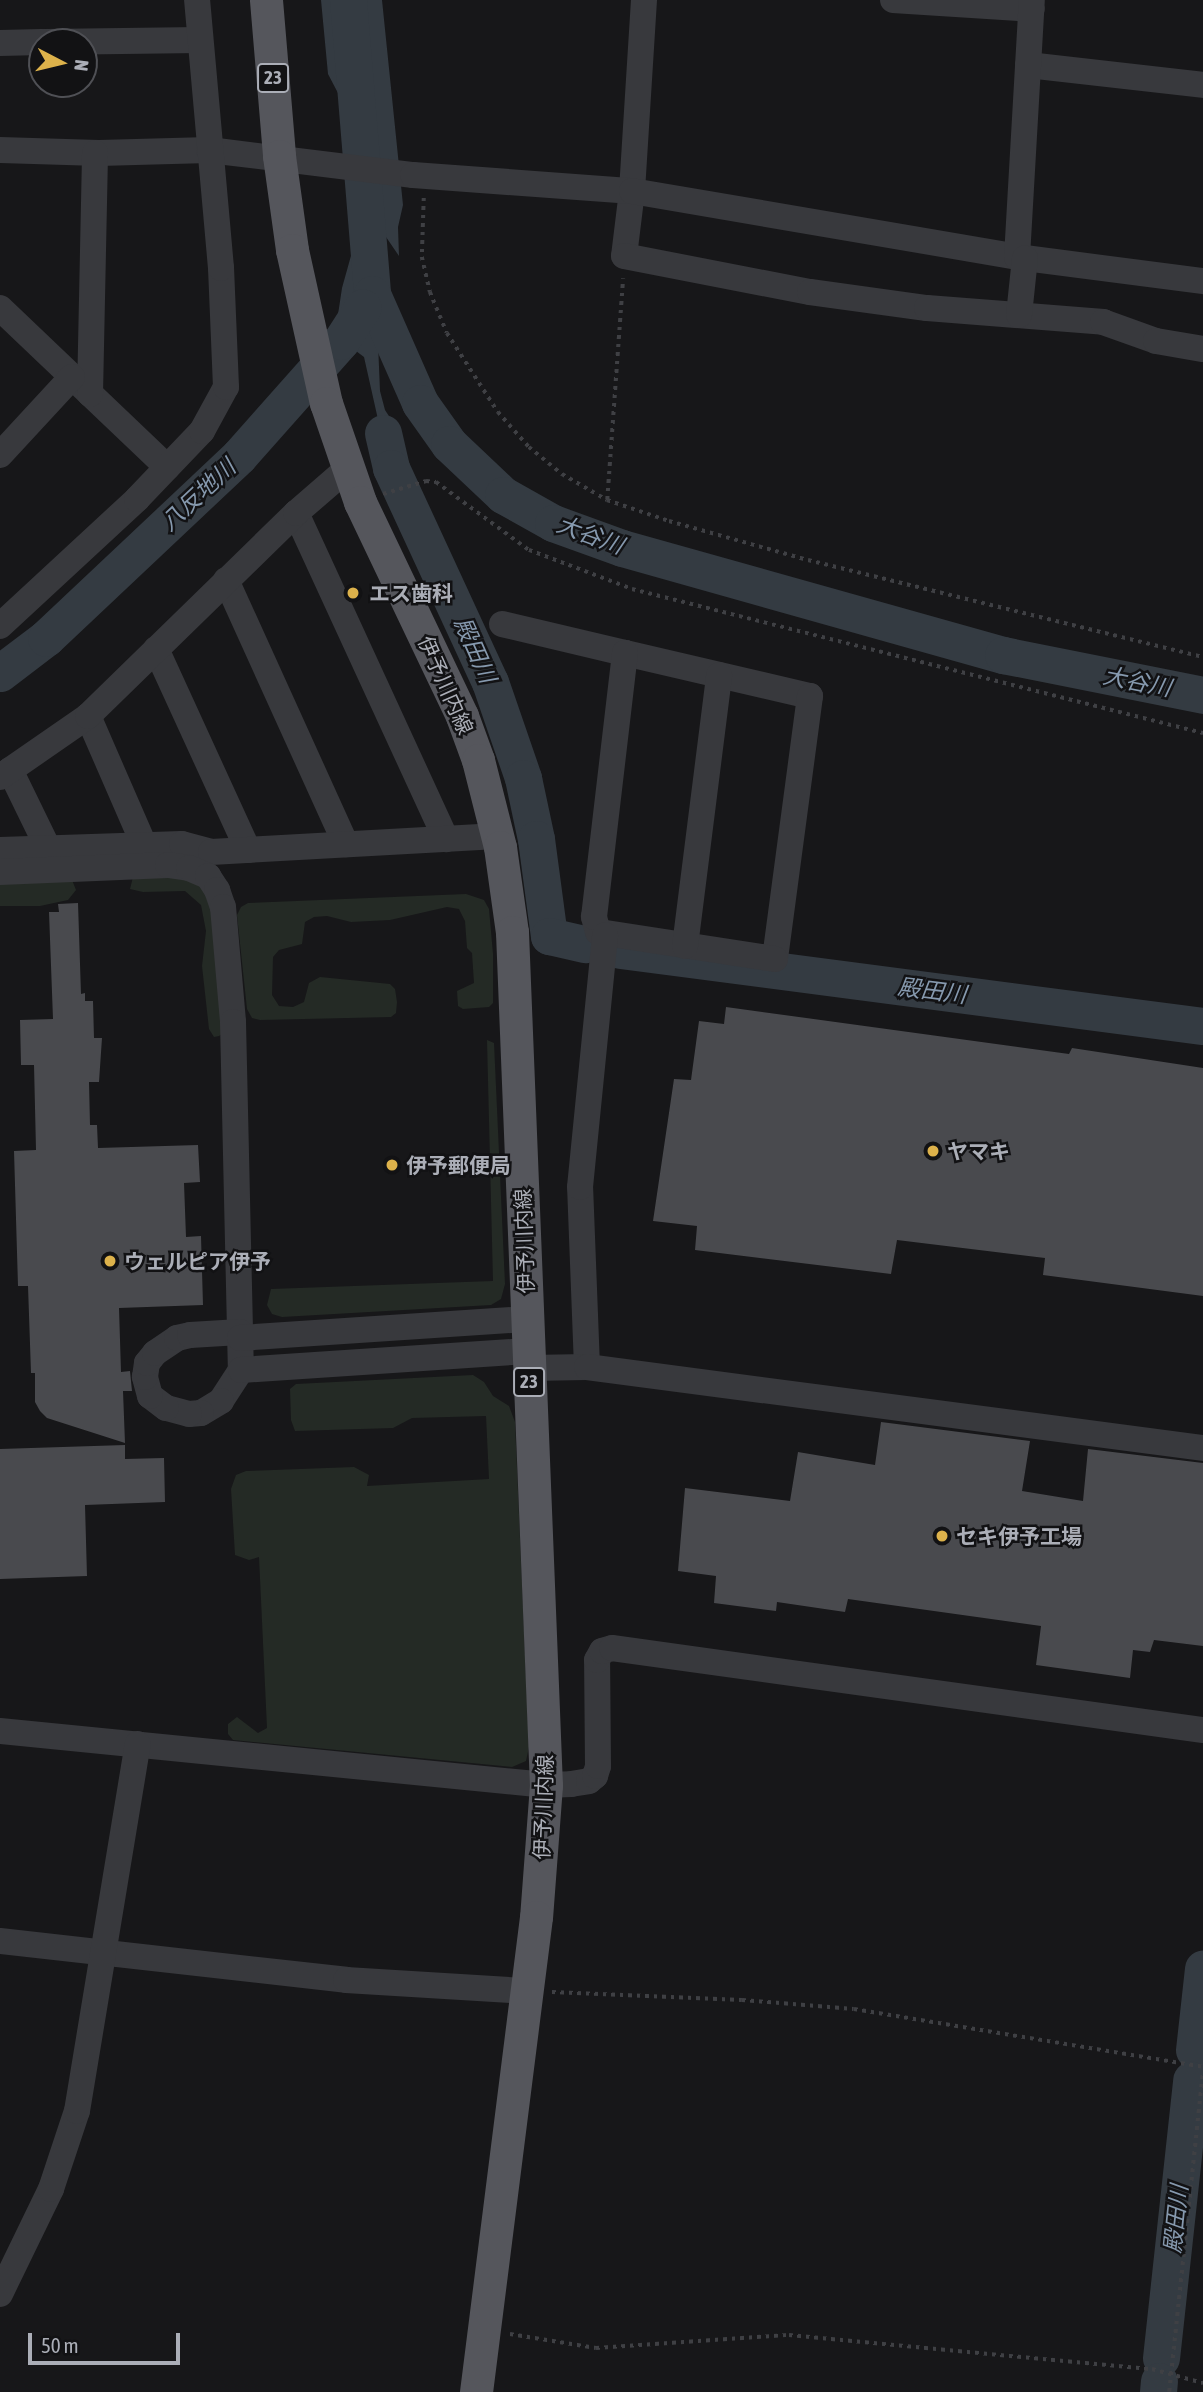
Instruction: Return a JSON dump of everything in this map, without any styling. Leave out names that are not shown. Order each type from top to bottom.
[{"type":"main road","name":"伊予川内線","points":[[266,0],[293,159],[302,300],[326,403],[360,502],[462,716],[478,760],[498,836],[507,886],[516,980],[546,1785],[528,1991],[476,2392]]},
{"type":"street","points":[[0,626],[202,431],[226,387],[222,295],[197,0]]},
{"type":"street","points":[[644,0],[632,191],[624,256],[810,292],[927,308],[1103,322],[1156,341],[1203,349]]},
{"type":"street","points":[[893,0],[1032,4],[1020,315]]},
{"type":"street","points":[[98,41],[200,40]]},
{"type":"street","points":[[0,43],[28,42]]},
{"type":"street","points":[[1028,65],[1203,85]]},
{"type":"street","points":[[0,150],[95,153],[209,150],[419,175],[632,191],[1021,258],[1203,281]]},
{"type":"street","points":[[0,455],[81,385],[95,153]]},
{"type":"street","points":[[0,308],[167,467]]},
{"type":"street","points":[[48,848],[5,774],[88,716],[296,513],[348,468]]},
{"type":"street","points":[[296,513],[446,839]]},
{"type":"street","points":[[226,580],[346,845]]},
{"type":"street","points":[[502,624],[810,696],[775,959],[598,932],[594,917],[625,653]]},
{"type":"street","points":[[156,649],[248,850]]},
{"type":"street","points":[[685,946],[719,675]]},
{"type":"street","points":[[88,716],[144,845]]},
{"type":"street","points":[[0,850],[182,844],[211,852],[498,836]]},
{"type":"street","points":[[0,872],[168,865],[189,868],[208,876],[223,907],[233,1023],[240,1335],[241,1370],[221,1401],[201,1413],[189,1414],[166,1408],[150,1396],[146,1387],[148,1363],[155,1353],[177,1338],[190,1335],[240,1335],[528,1346],[587,1367],[1203,1448]]},
{"type":"street","points":[[587,1367],[580,1187],[605,935]]},
{"type":"street","points":[[241,1370],[528,1346]]},
{"type":"street","points":[[0,1731],[546,1785],[571,1784],[589,1781],[595,1776],[599,1752],[597,1660],[602,1651],[612,1648],[1203,1730]]},
{"type":"street","points":[[0,2294],[51,2189],[77,2111],[138,1744]]},
{"type":"street","points":[[0,1941],[102,1955],[346,1980],[528,1991]]},
{"type":"path","points":[[419,175],[422,257],[430,292],[447,333],[473,378],[529,446],[562,474],[607,500],[808,559],[1203,657]]},
{"type":"path","points":[[607,500],[624,256]]},
{"type":"path","points":[[360,502],[426,481],[436,482],[529,550],[619,584],[1084,706],[1203,733]]},
{"type":"path","points":[[528,1991],[742,2000],[853,2009],[1203,2069],[1169,2392]]},
{"type":"path","points":[[484,2329],[550,2343],[596,2348],[789,2335],[1152,2369],[1203,2383]]},
{"type":"shaded area","points":[[321,0],[382,0],[403,205],[398,227],[399,256],[386,237],[383,243],[377,319],[380,391],[385,410],[398,430],[388,431],[401,479],[392,482],[364,357],[352,348],[344,352],[338,361],[334,341],[342,288],[359,227],[368,177],[366,155],[370,137],[365,117],[350,100],[339,95],[328,74]]},
{"type":"shaded area","points":[[133,877],[191,877],[210,896],[223,1033],[219,1036],[214,1037],[209,1029],[202,966],[206,931],[201,905],[185,891],[143,892],[130,889]]},
{"type":"shaded area","points":[[0,880],[72,880],[76,890],[68,900],[40,906],[0,906]]},
{"type":"shaded area","points":[[466,894],[484,900],[489,909],[493,1003],[489,1007],[463,1009],[458,1006],[457,991],[474,983],[472,953],[467,948],[465,921],[459,909],[447,907],[390,920],[351,922],[327,916],[314,917],[305,922],[302,944],[279,950],[273,957],[272,995],[279,1006],[293,1007],[304,1002],[309,983],[320,977],[390,984],[395,989],[397,1002],[396,1013],[391,1017],[260,1020],[252,1018],[247,1009],[237,915],[241,907],[248,903]]},
{"type":"shaded area","points":[[487,1040],[494,1043],[505,1284],[501,1299],[491,1305],[282,1317],[272,1314],[267,1305],[271,1289],[493,1281]]},
{"type":"shaded area","points":[[473,1375],[484,1382],[493,1396],[509,1406],[515,1422],[529,1747],[526,1761],[512,1767],[233,1740],[228,1734],[228,1724],[237,1717],[258,1733],[267,1728],[259,1557],[249,1560],[235,1555],[231,1489],[236,1475],[246,1471],[354,1467],[369,1475],[367,1486],[489,1479],[486,1416],[412,1418],[393,1428],[295,1431],[291,1420],[290,1389],[296,1384]]},
{"type":"building","name":"ウェルピア伊予","points":[[78,903],[81,994],[85,993],[85,1001],[93,1001],[94,1038],[102,1038],[99,1082],[89,1082],[90,1125],[97,1125],[98,1148],[198,1145],[200,1182],[184,1183],[186,1237],[201,1236],[203,1305],[119,1308],[121,1372],[130,1371],[132,1391],[123,1391],[125,1443],[47,1418],[40,1411],[35,1402],[35,1373],[31,1373],[28,1286],[18,1286],[14,1151],[36,1150],[34,1065],[21,1065],[20,1020],[53,1019],[49,912],[59,912],[58,904]]},
{"type":"building","name":"ヤマキ","points":[[726,1007],[1069,1054],[1072,1048],[1203,1068],[1203,1296],[1043,1275],[1045,1258],[897,1240],[891,1274],[695,1250],[697,1226],[653,1221],[674,1079],[691,1080],[699,1021],[724,1024]]},
{"type":"building","name":"セキ伊予工場","points":[[881,1422],[1030,1441],[1022,1491],[1083,1501],[1088,1449],[1203,1463],[1203,1646],[1154,1640],[1150,1652],[1133,1650],[1130,1678],[1036,1665],[1041,1626],[848,1599],[845,1612],[777,1602],[776,1611],[714,1603],[716,1576],[678,1571],[685,1488],[790,1501],[798,1452],[875,1465]]},
{"type":"building","points":[[125,1445],[125,1459],[164,1458],[165,1502],[85,1505],[87,1576],[0,1579],[0,1449]]},
{"type":"waterway","name":"大谷川","points":[[348,0],[372,294],[420,403],[449,444],[503,495],[553,523],[622,548],[1003,655],[1203,695]]},
{"type":"waterway","name":"八反地川","points":[[0,673],[46,638],[239,456],[341,341],[363,307]]},
{"type":"waterway","name":"殿田川","points":[[383,433],[391,468],[490,682],[523,778],[536,839],[549,936],[585,944]]},
{"type":"waterway","name":"殿田川","points":[[620,950],[1203,1026]]},
{"type":"waterway","name":"殿田川","points":[[1194,2050],[1203,1968]]},
{"type":"waterway","name":"殿田川","points":[[1161,2358],[1191,2080]]},
{"type":"waterway","name":"殿田川","points":[[1158,2392],[1159,2381]]},
{"type":"place","name":"エス歯科","points":[[353,593]]},
{"type":"place","name":"ヤマキ","points":[[933,1151]]},
{"type":"place","name":"伊予郵便局","points":[[392,1165]]},
{"type":"place","name":"ウェルピア伊予","points":[[110,1261]]},
{"type":"place","name":"セキ伊予工場","points":[[942,1536]]}]
